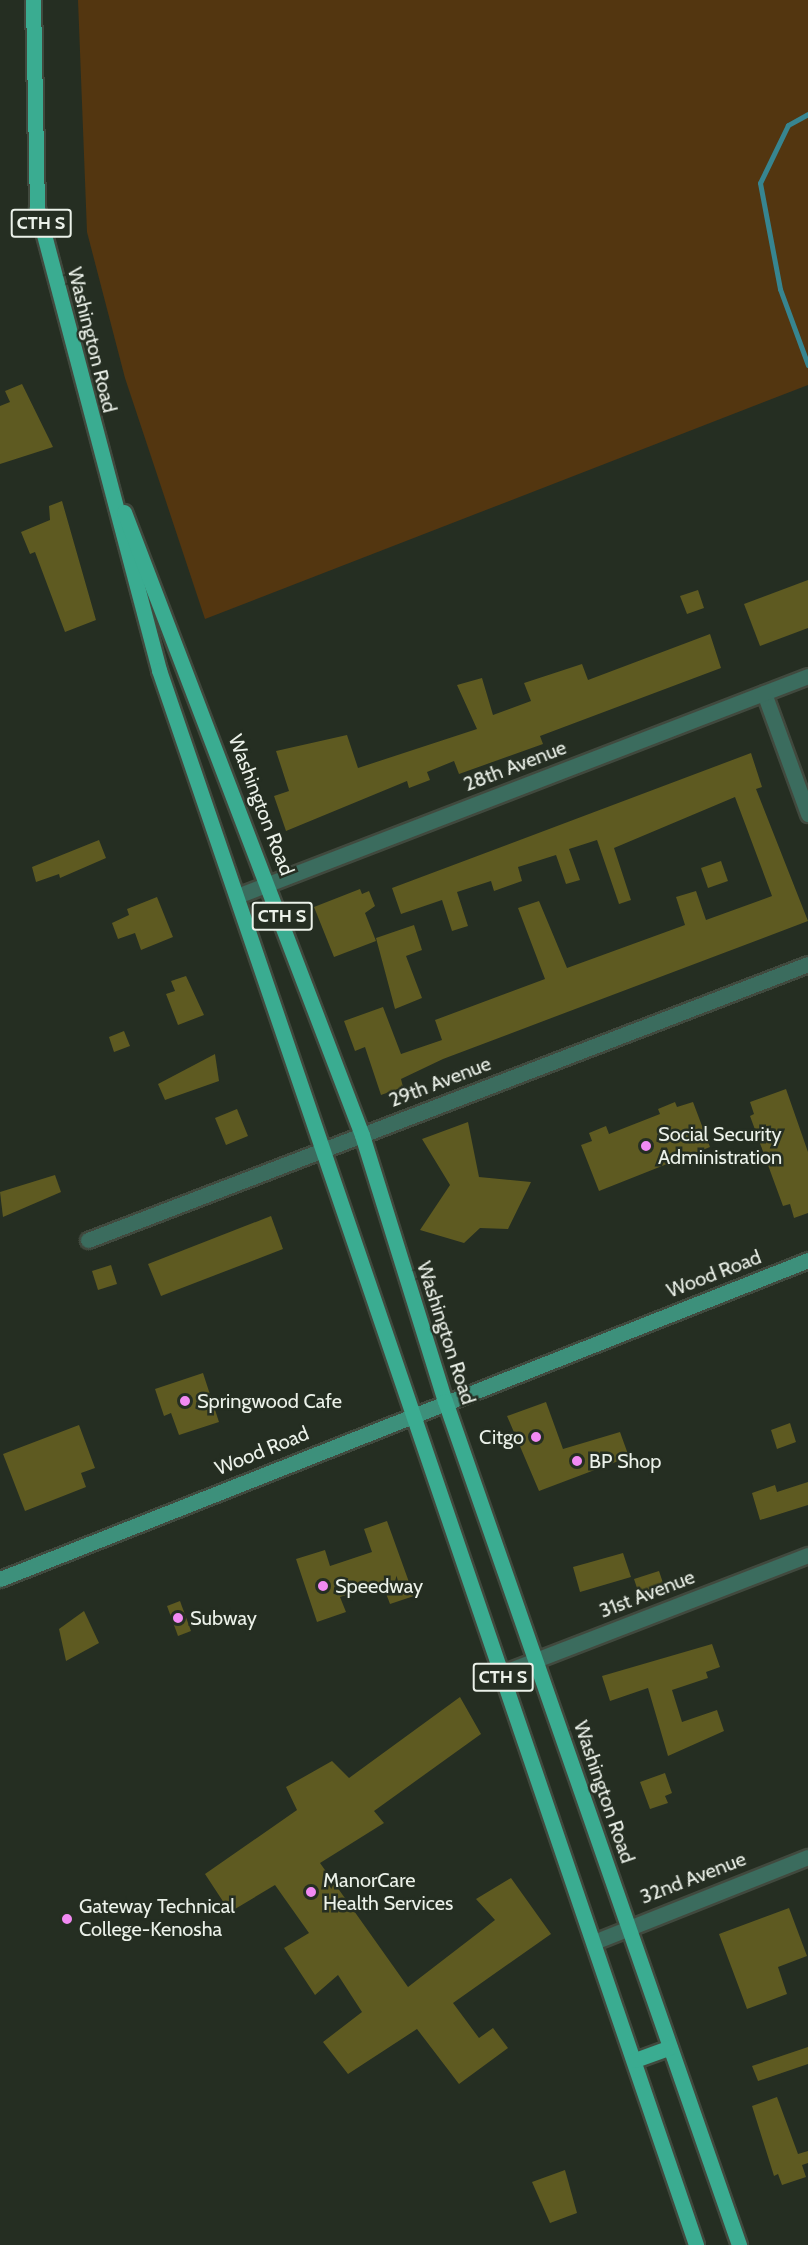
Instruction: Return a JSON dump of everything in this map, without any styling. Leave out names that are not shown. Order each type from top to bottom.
[{"type":"main road","name":"Washington Road","points":[[33,0],[37,208],[96,440],[159,670],[415,1412],[696,2245]]},
{"type":"main road","name":"Washington Road","points":[[96,440],[270,883],[362,1135],[445,1401],[739,2245]]},
{"type":"main road","points":[[635,2060],[670,2046]]},
{"type":"street","name":"28th Avenue","points":[[237,896],[808,676]]},
{"type":"street","points":[[764,693],[808,814]]},
{"type":"street","name":"29th Avenue","points":[[88,1240],[808,964]]},
{"type":"street","name":"Wood Road","points":[[0,1579],[415,1412],[808,1260]]},
{"type":"street","name":"31st Avenue","points":[[502,1673],[808,1555]]},
{"type":"street","name":"32nd Avenue","points":[[594,1942],[627,1925],[808,1857]]},
{"type":"shaded area","points":[[78,0],[808,0],[808,385],[205,619],[125,378],[87,232]]},
{"type":"building","points":[[22,384],[53,447],[0,464],[0,406],[10,402],[5,391]]},
{"type":"building","points":[[62,501],[96,620],[65,632],[35,552],[30,554],[21,532],[50,520],[49,506]]},
{"type":"building","points":[[808,580],[808,628],[760,646],[744,604]]},
{"type":"building","points":[[698,590],[704,608],[687,614],[680,596]]},
{"type":"building","points":[[710,634],[721,668],[540,736],[543,744],[459,774],[454,761],[427,772],[430,780],[409,788],[407,781],[286,831],[274,796],[289,791],[276,751],[347,735],[358,768],[477,729],[457,685],[482,678],[493,715],[531,701],[524,683],[582,664],[588,680]]},
{"type":"building","points":[[751,753],[762,787],[756,789],[808,921],[443,1059],[401,1079],[403,1087],[381,1095],[365,1047],[355,1051],[344,1021],[383,1007],[401,1054],[442,1040],[435,1020],[545,979],[518,908],[539,901],[567,968],[685,925],[676,897],[696,891],[706,920],[772,896],[735,797],[614,848],[631,900],[619,904],[597,840],[569,849],[580,880],[566,884],[556,855],[518,867],[522,881],[494,891],[491,881],[457,892],[468,926],[452,931],[442,900],[401,914],[392,888]]},
{"type":"building","points":[[99,840],[106,858],[60,878],[59,874],[36,882],[32,867]]},
{"type":"building","points":[[721,861],[728,881],[708,888],[701,868]]},
{"type":"building","points":[[360,889],[362,894],[369,891],[375,906],[365,913],[376,941],[334,957],[314,907]]},
{"type":"building","points":[[157,897],[173,937],[141,950],[135,933],[118,939],[112,923],[129,915],[127,909]]},
{"type":"building","points":[[414,925],[422,950],[406,956],[422,998],[395,1009],[376,938]]},
{"type":"building","points":[[186,976],[204,1015],[178,1025],[166,994],[175,991],[171,981]]},
{"type":"building","points":[[124,1031],[130,1046],[114,1052],[109,1037]]},
{"type":"building","points":[[215,1054],[219,1081],[165,1100],[158,1084]]},
{"type":"building","points":[[786,1089],[808,1152],[808,1213],[794,1218],[790,1204],[783,1206],[750,1116],[754,1114],[750,1102]]},
{"type":"building","name":"Social Security Administration","points":[[675,1102],[677,1107],[693,1102],[710,1147],[599,1191],[581,1145],[592,1141],[589,1133],[606,1126],[609,1134],[660,1114],[658,1109]]},
{"type":"building","points":[[237,1109],[248,1136],[226,1145],[215,1118]]},
{"type":"building","points":[[468,1122],[479,1177],[531,1182],[508,1229],[480,1228],[464,1243],[420,1230],[450,1185],[422,1139]]},
{"type":"building","points":[[55,1175],[61,1192],[3,1217],[0,1192]]},
{"type":"building","points":[[271,1216],[283,1249],[161,1296],[148,1264]]},
{"type":"building","points":[[111,1265],[117,1284],[98,1290],[92,1271]]},
{"type":"building","name":"Springwood Cafe","points":[[203,1373],[219,1422],[179,1435],[171,1413],[164,1416],[155,1389]]},
{"type":"building","points":[[546,1402],[563,1449],[620,1432],[629,1457],[539,1491],[507,1416]]},
{"type":"building","points":[[790,1423],[796,1442],[777,1449],[771,1430]]},
{"type":"building","points":[[79,1425],[95,1468],[81,1473],[86,1487],[25,1511],[3,1454]]},
{"type":"building","points":[[808,1482],[808,1505],[760,1520],[752,1493],[775,1485],[777,1492]]},
{"type":"building","points":[[387,1521],[414,1596],[390,1604],[382,1583],[340,1597],[346,1612],[317,1622],[296,1559],[325,1550],[330,1566],[372,1552],[364,1529]]},
{"type":"building","points":[[623,1553],[631,1577],[580,1592],[573,1567]]},
{"type":"building","points":[[659,1571],[665,1589],[639,1594],[634,1579]]},
{"type":"building","points":[[180,1601],[191,1631],[178,1636],[167,1606]]},
{"type":"building","points":[[84,1611],[99,1643],[66,1661],[59,1629]]},
{"type":"building","points":[[712,1644],[720,1667],[706,1672],[708,1678],[672,1690],[682,1722],[717,1710],[724,1731],[668,1756],[648,1688],[610,1701],[602,1676]]},
{"type":"building","name":"ManorCare Health Services","points":[[460,1697],[481,1734],[374,1811],[384,1823],[320,1863],[408,1987],[495,1920],[476,1899],[511,1878],[551,1934],[453,2003],[479,2038],[493,2028],[508,2048],[459,2084],[417,2029],[348,2074],[323,2042],[362,2012],[338,1975],[315,1995],[284,1948],[309,1933],[275,1885],[230,1912],[205,1874],[297,1810],[286,1787],[332,1761],[349,1778]]},
{"type":"building","points":[[665,1773],[672,1793],[665,1796],[668,1803],[650,1809],[640,1782]]},
{"type":"building","points":[[789,1908],[807,1956],[778,1967],[787,1994],[747,2009],[719,1934]]},
{"type":"building","points":[[808,2047],[808,2064],[758,2081],[752,2066]]},
{"type":"building","points":[[777,2097],[798,2154],[808,2151],[808,2163],[802,2165],[806,2177],[782,2185],[778,2174],[774,2176],[752,2106]]},
{"type":"building","points":[[565,2170],[577,2213],[550,2223],[532,2182]]},
{"type":"waterway","points":[[808,114],[788,125],[760,183],[780,289],[808,365]]},
{"type":"place","name":"Social Security Administration","points":[[646,1146]]},
{"type":"place","name":"Springwood Cafe","points":[[185,1401]]},
{"type":"place","name":"Citgo","points":[[536,1437]]},
{"type":"place","name":"BP Shop","points":[[577,1461]]},
{"type":"place","name":"Speedway","points":[[323,1586]]},
{"type":"place","name":"Subway","points":[[178,1618]]},
{"type":"place","name":"ManorCare Health Services","points":[[311,1892]]},
{"type":"place","name":"Gateway Technical College-Kenosha","points":[[67,1919]]}]
